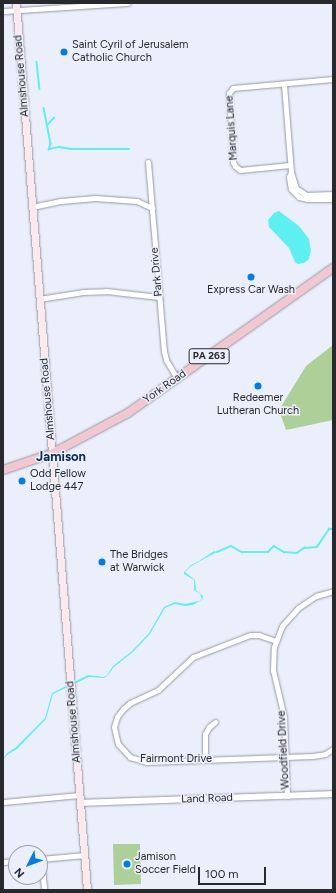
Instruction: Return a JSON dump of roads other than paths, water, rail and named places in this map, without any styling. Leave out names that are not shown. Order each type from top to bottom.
[{"type":"highway","name":"York Road","points":[[3,470],[52,452],[128,413],[333,268]]},
{"type":"main road","name":"Almshouse Road","points":[[16,7],[87,890]]},
{"type":"street","points":[[3,11],[16,7],[128,3]]},
{"type":"street","name":"Marquis Lane","points":[[290,165],[240,170],[233,162],[228,96],[230,90],[233,88],[284,85],[333,79]]},
{"type":"street","points":[[284,85],[290,165],[296,188],[303,194],[333,194]]},
{"type":"street","name":"Park Drive","points":[[148,162],[165,358],[178,378]]},
{"type":"street","points":[[291,172],[289,177],[291,188],[299,197],[307,199],[333,199]]},
{"type":"street","points":[[32,207],[61,201],[95,198],[136,201],[152,208]]},
{"type":"street","points":[[39,299],[94,292],[124,292],[159,297]]},
{"type":"street","name":"Woodfield Drive","points":[[287,796],[284,717],[273,670],[273,656],[276,641],[282,626],[298,608],[310,599],[333,591]]},
{"type":"street","name":"Fairmont Drive","points":[[276,641],[259,635],[250,635],[193,657],[158,690],[127,705],[117,718],[114,727],[116,739],[121,750],[130,757],[146,762],[319,755],[333,749]]},
{"type":"street","points":[[205,759],[205,734],[209,727],[215,722]]},
{"type":"street","name":"Land Road","points":[[81,803],[333,794]]},
{"type":"street","points":[[3,802],[80,795]]},
{"type":"street","points":[[48,858],[85,855]]},
{"type":"water","points":[[279,211],[299,226],[309,239],[311,251],[309,259],[304,263],[298,264],[295,262],[289,248],[269,227],[268,220],[274,213]]},
{"type":"water","points":[[214,551],[217,552],[191,566],[185,572],[195,580],[196,590],[203,596],[203,599],[193,605],[185,606],[175,604],[165,608],[150,634],[133,652],[114,667],[104,678],[89,677],[53,694],[46,719],[17,749],[7,755],[3,760],[6,754],[16,747],[45,718],[52,693],[88,675],[104,677],[113,666],[132,651],[149,633],[164,607],[175,602],[185,604],[202,599],[200,594],[194,590],[194,580],[184,574],[184,572],[191,565]]},
{"type":"waterway","points":[[37,62],[40,89]]},
{"type":"waterway","points":[[44,108],[51,144],[49,150]]},
{"type":"waterway","points":[[47,125],[54,118]]},
{"type":"waterway","points":[[50,149],[59,147],[71,149],[129,149]]},
{"type":"waterway","points":[[217,552],[231,546],[242,552],[268,552],[274,546],[284,552],[297,553],[304,548],[317,547],[329,529],[333,529]]},
{"type":"place","name":"Saint Cyril of Jerusalem Catholic Church","points":[[64,52]]},
{"type":"place","name":"Express Car Wash","points":[[251,277]]},
{"type":"place","name":"Redeemer Lutheran Church","points":[[258,386]]},
{"type":"place","name":"Odd Fellow Lodge 447","points":[[22,481]]},
{"type":"place","name":"The Bridges at Warwick","points":[[102,562]]},
{"type":"place","name":"Jamison Soccer Field","points":[[127,864]]},
{"type":"district","name":"Jamison","points":[[61,457]]}]
